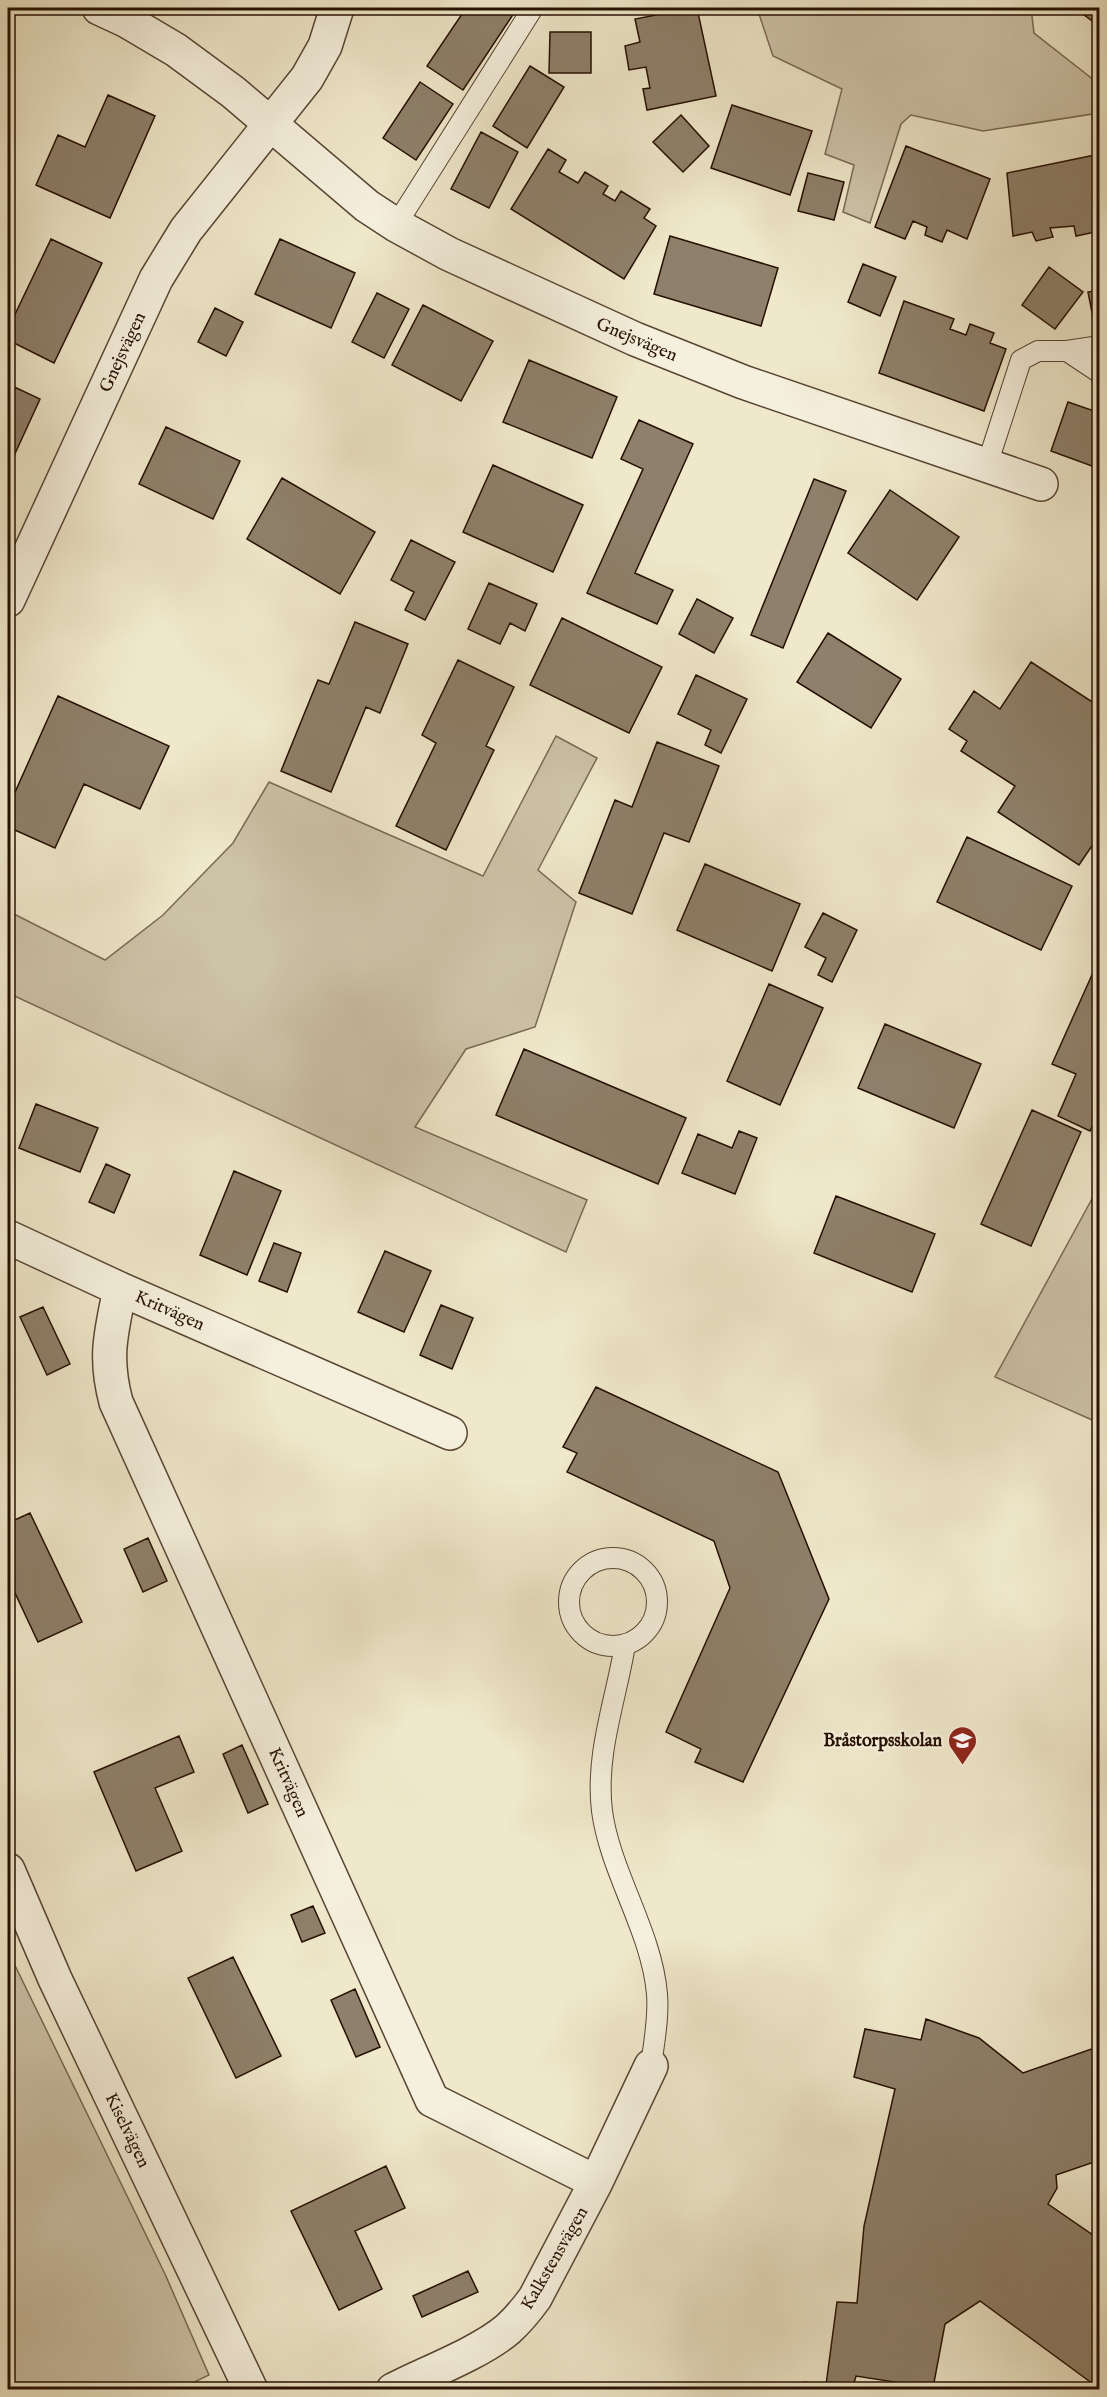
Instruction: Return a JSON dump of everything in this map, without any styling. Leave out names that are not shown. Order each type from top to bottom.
[{"type":"street","name":"Gnejsvägen","points":[[99,8],[127,21],[176,50],[233,92],[337,181],[396,225],[471,264],[646,343],[796,402],[1041,484]]},
{"type":"street","points":[[270,123],[307,78],[325,46],[337,8]]},
{"type":"street","name":"Gnejsvägen","points":[[8,600],[156,279],[186,230],[270,123]]},
{"type":"street","name":"Kritvägen","points":[[8,1237],[450,1433]]},
{"type":"street","name":"Kritvägen","points":[[120,1288],[109,1342],[110,1377],[116,1402],[432,2100],[596,2182]]},
{"type":"street","name":"Kiselvägen","points":[[8,1870],[55,1978],[251,2390]]},
{"type":"street","name":"Kalkstensvägen","points":[[393,2390],[486,2344],[507,2330],[522,2315],[535,2298],[596,2182],[651,2066]]},
{"type":"lane","points":[[396,225],[533,8]]},
{"type":"lane","points":[[987,465],[1021,360],[1038,351],[1066,351],[1100,346]]},
{"type":"lane","points":[[1066,351],[1100,373]]},
{"type":"lane","points":[[626,1645],[610,1647],[584,1636],[569,1610],[569,1596],[574,1582],[582,1570],[595,1561],[609,1558],[630,1561],[648,1574],[655,1587],[658,1601],[656,1616],[644,1634],[626,1645],[619,1685],[604,1736],[600,1785],[602,1813],[651,1962],[657,1994],[651,2066]]},
{"type":"shaded area","points":[[757,8],[1031,8],[1034,33],[1099,84],[1099,113],[983,131],[911,115],[901,124],[870,223],[843,212],[854,165],[825,154],[842,89],[773,56]]},
{"type":"shaded area","points":[[556,736],[597,758],[538,870],[576,902],[535,1027],[466,1049],[415,1127],[587,1200],[566,1252],[8,993],[8,911],[105,960],[163,915],[233,843],[269,782],[483,876]]},
{"type":"shaded area","points":[[1099,1186],[1099,1423],[995,1377]]},
{"type":"shaded area","points":[[8,1951],[165,2274],[209,2375],[180,2389],[8,2389]]},
{"type":"building","points":[[466,8],[512,8],[516,10],[463,90],[427,66]]},
{"type":"building","points":[[697,8],[716,96],[647,110],[643,89],[650,88],[646,67],[629,70],[625,46],[640,42],[635,19]]},
{"type":"building","points":[[1075,8],[1100,8],[1100,27]]},
{"type":"building","points":[[550,32],[591,32],[591,73],[549,73]]},
{"type":"building","points":[[530,66],[564,87],[527,148],[493,126]]},
{"type":"building","points":[[420,82],[453,104],[416,160],[383,138]]},
{"type":"building","points":[[108,95],[155,116],[110,218],[36,185],[58,135],[85,147]]},
{"type":"building","points":[[732,105],[812,131],[790,195],[711,168]]},
{"type":"building","points":[[681,115],[709,146],[683,172],[653,142]]},
{"type":"building","points":[[481,132],[518,152],[489,208],[451,189]]},
{"type":"building","points":[[906,146],[990,179],[967,239],[947,230],[942,242],[925,235],[927,227],[913,221],[905,239],[875,227]]},
{"type":"building","points":[[548,149],[566,160],[559,172],[578,183],[585,172],[608,186],[603,194],[615,201],[621,191],[650,209],[644,218],[656,226],[624,279],[511,209]]},
{"type":"building","points":[[1100,154],[1100,231],[1076,236],[1074,226],[1050,228],[1053,237],[1036,241],[1032,232],[1013,236],[1007,173]]},
{"type":"building","points":[[808,173],[844,182],[834,220],[798,211]]},
{"type":"building","points":[[670,236],[778,268],[761,326],[654,294]]},
{"type":"building","points":[[51,239],[102,263],[54,363],[8,340],[8,329]]},
{"type":"building","points":[[280,239],[355,273],[331,328],[255,294]]},
{"type":"building","points":[[863,264],[896,277],[880,316],[848,302]]},
{"type":"building","points":[[1049,267],[1083,292],[1055,329],[1022,305]]},
{"type":"building","points":[[1100,290],[1100,332],[1096,333],[1088,292]]},
{"type":"building","points":[[377,293],[409,309],[384,358],[352,342]]},
{"type":"building","points":[[904,301],[954,319],[950,329],[966,335],[970,324],[994,333],[990,343],[1006,349],[984,411],[879,373]]},
{"type":"building","points":[[423,305],[493,341],[461,401],[392,365]]},
{"type":"building","points":[[215,308],[243,322],[226,356],[198,342]]},
{"type":"building","points":[[529,360],[617,397],[592,458],[503,422]]},
{"type":"building","points":[[8,384],[40,399],[8,469]]},
{"type":"building","points":[[1068,402],[1100,413],[1100,469],[1051,451]]},
{"type":"building","points":[[639,420],[693,444],[635,573],[673,590],[657,624],[587,593],[643,469],[621,459]]},
{"type":"building","points":[[166,427],[240,461],[213,519],[139,484]]},
{"type":"building","points":[[493,465],[583,505],[553,572],[463,532]]},
{"type":"building","points":[[282,478],[375,532],[340,594],[247,539]]},
{"type":"building","points":[[814,479],[846,491],[783,648],[751,635]]},
{"type":"building","points":[[890,490],[959,537],[917,600],[848,553]]},
{"type":"building","points":[[411,540],[455,562],[425,620],[405,610],[414,592],[391,580]]},
{"type":"building","points":[[489,583],[537,604],[525,631],[510,623],[500,644],[468,629]]},
{"type":"building","points":[[697,599],[733,618],[714,653],[679,634]]},
{"type":"building","points":[[562,618],[662,667],[629,733],[530,685]]},
{"type":"building","points":[[355,622],[408,644],[380,713],[366,707],[331,792],[281,771],[318,680],[329,684]]},
{"type":"building","points":[[828,633],[901,679],[871,728],[797,682]]},
{"type":"building","points":[[458,660],[514,687],[486,746],[494,750],[446,850],[396,826],[436,743],[422,735]]},
{"type":"building","points":[[1031,662],[1100,707],[1100,834],[1079,865],[998,812],[1015,786],[961,751],[967,741],[949,729],[974,691],[1000,709]]},
{"type":"building","points":[[696,675],[747,699],[721,753],[705,745],[711,730],[678,714]]},
{"type":"building","points":[[58,696],[169,746],[140,809],[84,784],[55,848],[8,827],[8,808]]},
{"type":"building","points":[[657,742],[719,766],[689,842],[664,833],[632,914],[579,893],[615,800],[632,807]]},
{"type":"building","points":[[967,837],[1072,886],[1041,950],[937,902]]},
{"type":"building","points":[[705,864],[800,904],[772,971],[677,930]]},
{"type":"building","points":[[823,913],[857,930],[832,982],[818,975],[826,958],[805,947]]},
{"type":"building","points":[[1100,957],[1100,1110],[1090,1131],[1058,1116],[1076,1074],[1052,1064]]},
{"type":"building","points":[[769,984],[823,1008],[780,1105],[727,1081]]},
{"type":"building","points":[[885,1024],[981,1064],[954,1128],[858,1088]]},
{"type":"building","points":[[524,1049],[686,1118],[658,1184],[496,1115]]},
{"type":"building","points":[[36,1104],[98,1128],[80,1172],[19,1148]]},
{"type":"building","points":[[1032,1110],[1081,1132],[1031,1246],[981,1224]]},
{"type":"building","points":[[739,1131],[757,1138],[735,1194],[682,1173],[698,1134],[732,1148]]},
{"type":"building","points":[[106,1164],[130,1175],[114,1213],[89,1202]]},
{"type":"building","points":[[234,1171],[281,1191],[247,1275],[200,1255]]},
{"type":"building","points":[[836,1196],[935,1234],[912,1292],[814,1253]]},
{"type":"building","points":[[274,1243],[301,1253],[287,1292],[259,1281]]},
{"type":"building","points":[[385,1251],[431,1271],[404,1332],[358,1312]]},
{"type":"building","points":[[441,1305],[473,1318],[452,1369],[420,1355]]},
{"type":"building","points":[[43,1307],[70,1364],[47,1375],[20,1317]]},
{"type":"building","points":[[596,1387],[778,1472],[829,1599],[743,1782],[695,1762],[701,1749],[666,1732],[730,1588],[714,1541],[567,1472],[577,1453],[563,1447]]},
{"type":"building","points":[[30,1513],[82,1622],[38,1642],[8,1578],[8,1523]]},
{"type":"building","points":[[148,1538],[167,1581],[143,1592],[124,1549]]},
{"type":"building","points":[[179,1736],[194,1772],[155,1788],[182,1851],[136,1871],[94,1772]]},
{"type":"building","points":[[242,1745],[268,1804],[248,1813],[223,1754]]},
{"type":"building","points":[[313,1906],[325,1933],[302,1942],[291,1915]]},
{"type":"building","points":[[233,1957],[281,2056],[236,2078],[188,1978]]},
{"type":"building","points":[[355,1989],[380,2047],[356,2057],[331,2000]]},
{"type":"building","points":[[926,2019],[979,2038],[1023,2073],[1100,2046],[1100,2160],[1056,2175],[1057,2188],[1048,2204],[1100,2240],[1100,2389],[980,2301],[945,2324],[933,2388],[856,2376],[852,2390],[802,2390],[804,2382],[826,2385],[837,2302],[857,2303],[864,2226],[895,2089],[854,2077],[865,2029],[921,2040]]},
{"type":"building","points":[[386,2166],[405,2208],[355,2231],[382,2289],[339,2310],[291,2211]]},
{"type":"building","points":[[468,2271],[478,2292],[422,2317],[413,2296]]},
{"type":"place","name":"Bråstorpsskolan","points":[[963,1766]]}]
